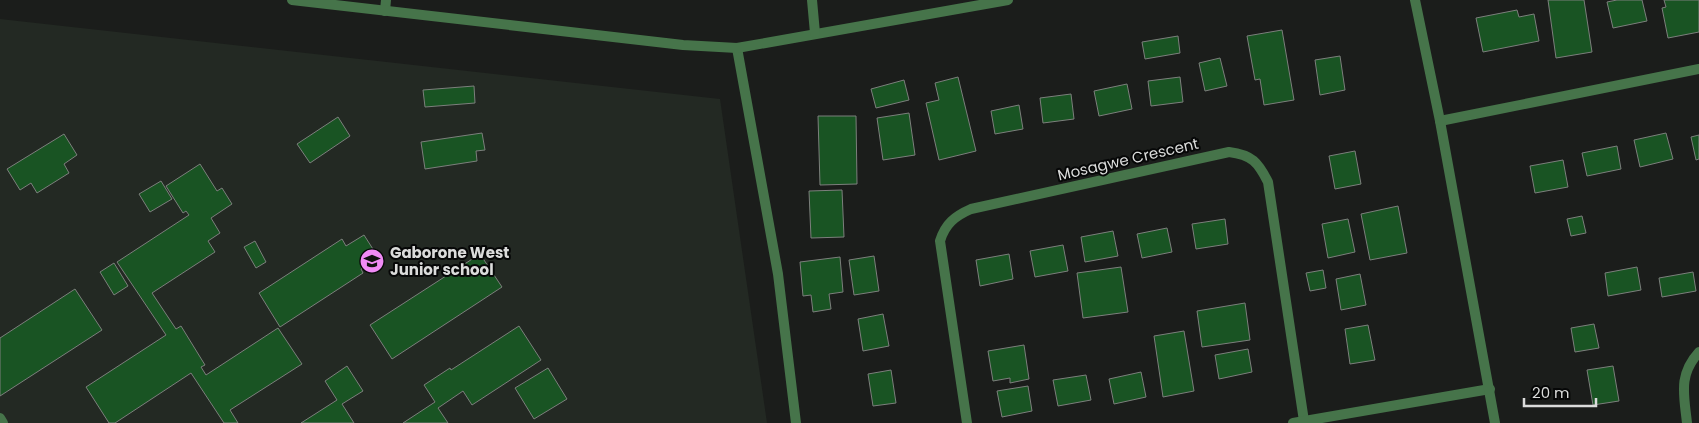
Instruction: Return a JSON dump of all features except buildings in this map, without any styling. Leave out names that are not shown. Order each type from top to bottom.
[{"type":"street","points":[[292,0],[386,5],[683,45],[737,48],[1008,0]]},
{"type":"street","points":[[812,0],[815,33]]},
{"type":"street","points":[[1415,0],[1440,121],[1495,423]]},
{"type":"street","points":[[737,48],[778,274],[796,423]]},
{"type":"street","points":[[1440,121],[1699,69]]},
{"type":"street","name":"Mosagwe Crescent","points":[[967,423],[940,240],[949,222],[971,209],[1229,152],[1242,154],[1253,159],[1262,169],[1268,182],[1304,421]]},
{"type":"street","points":[[1687,423],[1682,385],[1691,361],[1699,352]]},
{"type":"street","points":[[1293,423],[1490,389]]},
{"type":"street","points":[[0,418],[3,423]]},
{"type":"shaded area","name":"Gaborone West Junior school","points":[[0,19],[720,99],[767,423],[0,423]]},
{"type":"place","name":"Gaborone West Junior school","points":[[372,261]]}]
